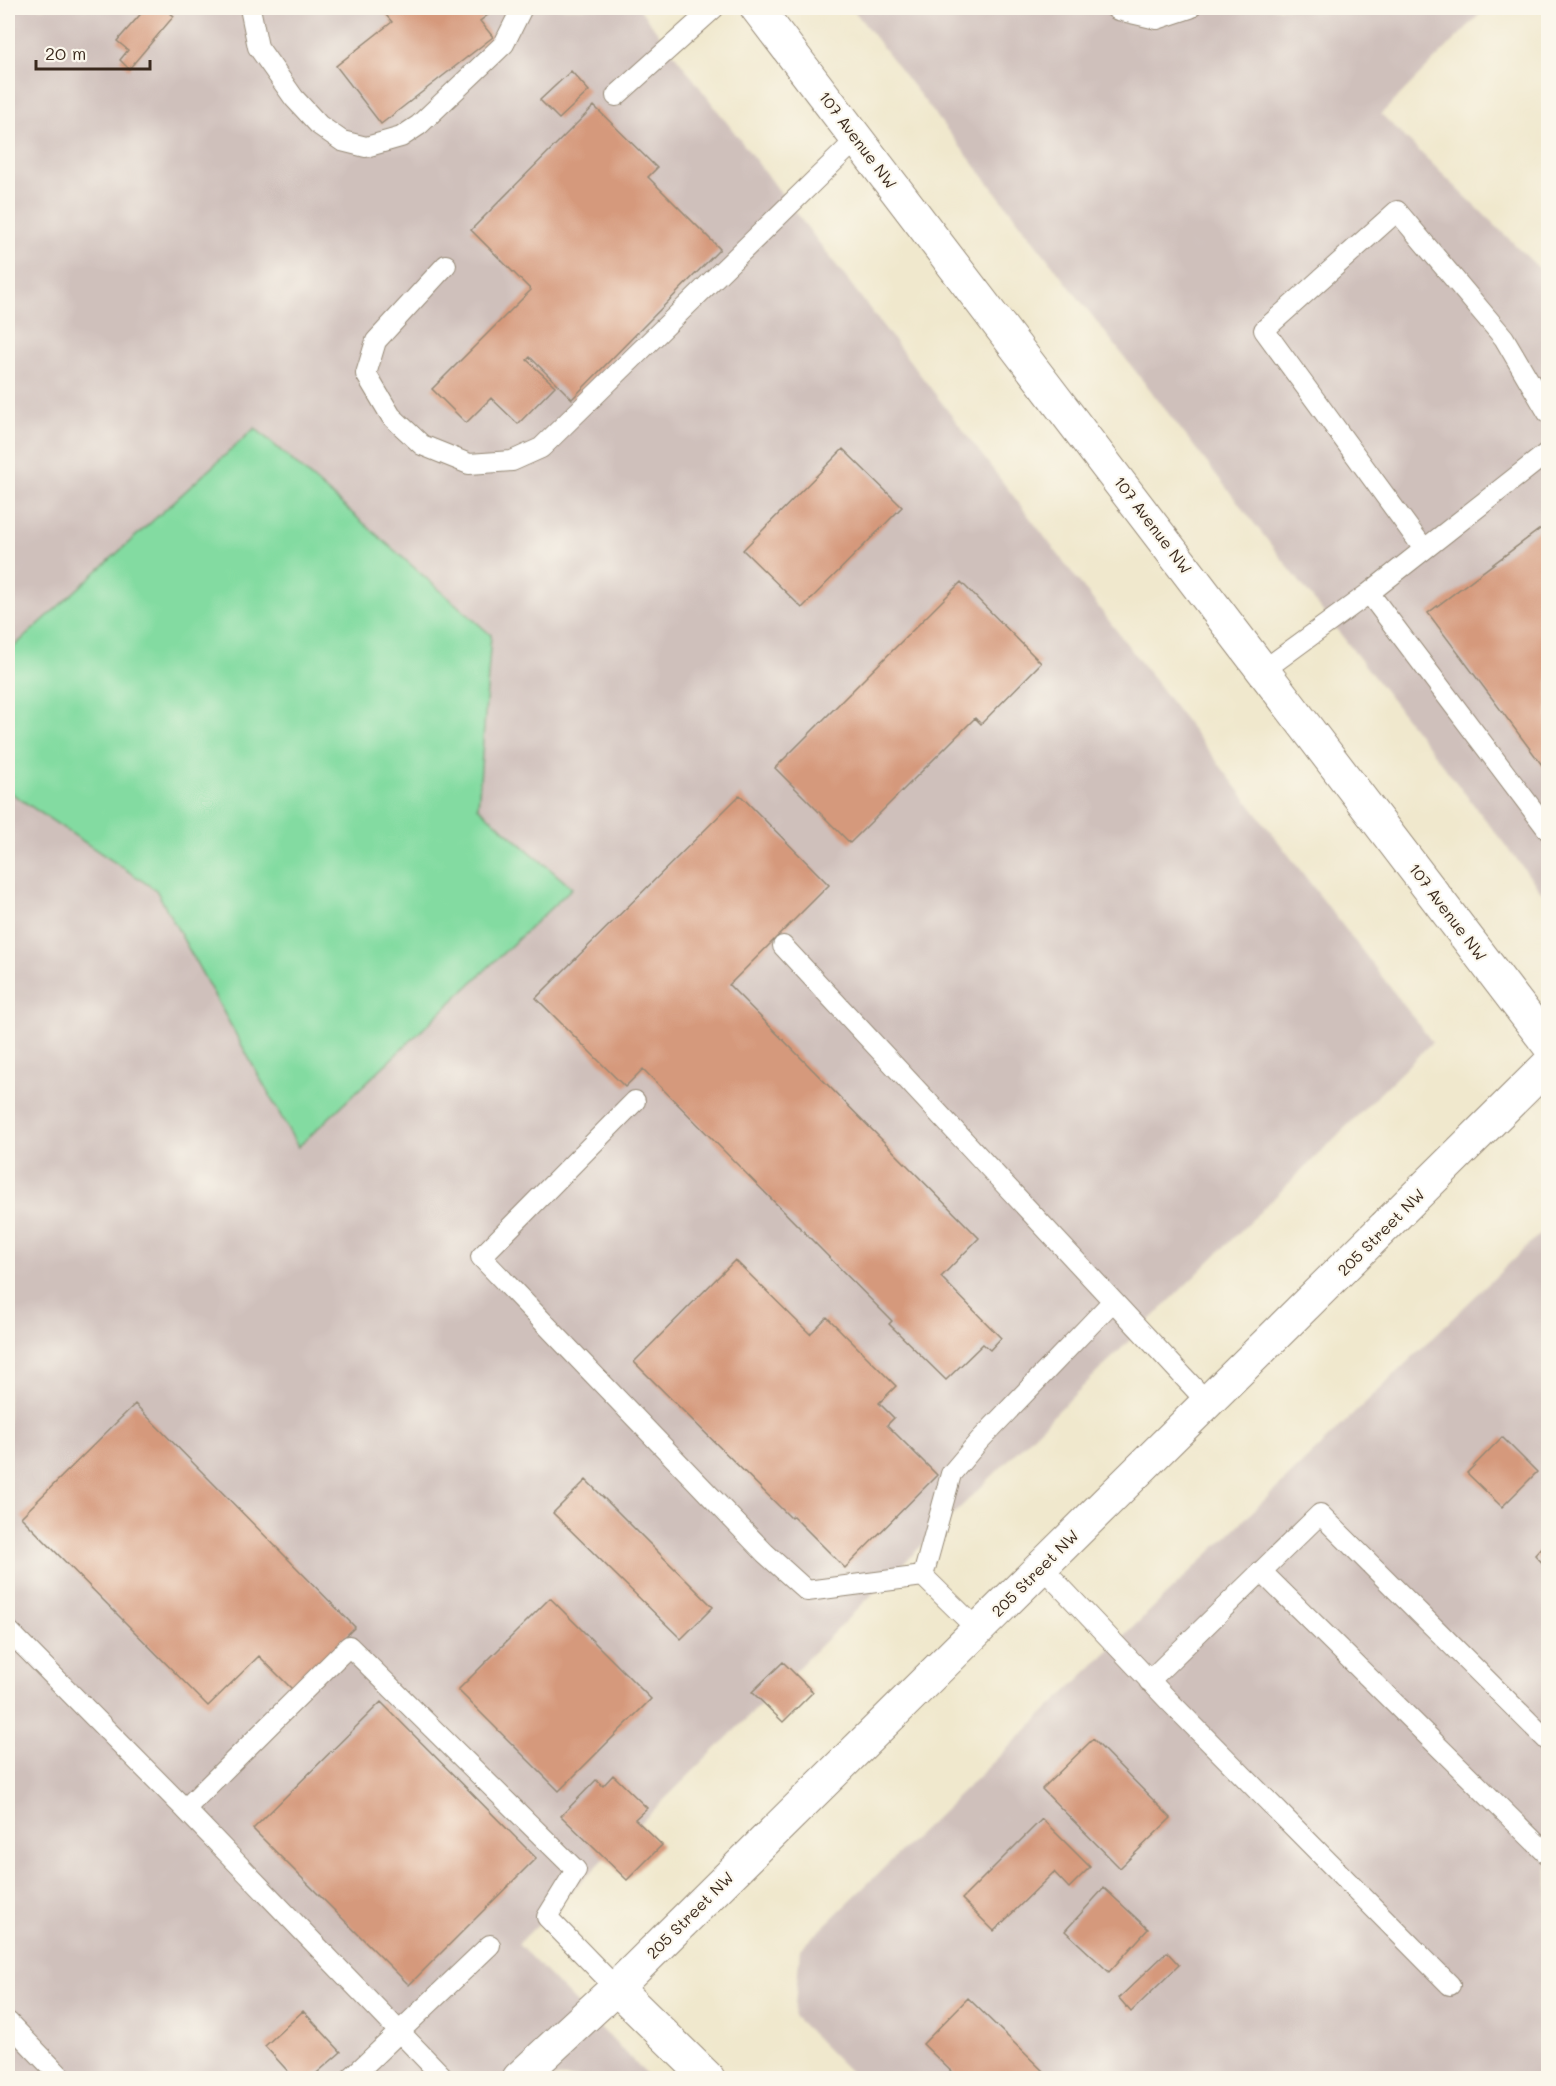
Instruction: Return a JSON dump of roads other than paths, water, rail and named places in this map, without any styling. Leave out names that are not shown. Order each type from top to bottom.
[{"type":"street","name":"107 Avenue NW","points":[[757,8],[1548,1044]]},
{"type":"street","name":"205 Street NW","points":[[519,2079],[616,1988],[1548,1065]]},
{"type":"street","points":[[616,1988],[708,2079]]},
{"type":"lane","points":[[250,8],[258,47],[294,98],[319,125],[342,141],[366,147],[401,137],[419,125],[504,44],[522,8]]},
{"type":"lane","points":[[616,96],[714,8]]},
{"type":"lane","points":[[1115,8],[1157,19],[1190,8]]},
{"type":"lane","points":[[446,266],[376,341],[366,374],[391,416],[422,445],[469,464],[512,461],[541,448],[857,139]]},
{"type":"lane","points":[[1424,549],[1264,330],[1397,211],[1504,338],[1548,413]]},
{"type":"lane","points":[[1264,670],[1369,593],[1548,452]]},
{"type":"lane","points":[[1369,593],[1548,830]]},
{"type":"lane","points":[[783,946],[1208,1403]]},
{"type":"lane","points":[[635,1101],[481,1257],[765,1553],[807,1591],[923,1576]]},
{"type":"lane","points":[[923,1576],[951,1474],[979,1441],[1113,1301]]},
{"type":"lane","points":[[1149,1681],[1320,1514],[1548,1740]]},
{"type":"lane","points":[[1041,1566],[1149,1681],[1450,1985]]},
{"type":"lane","points":[[1261,1571],[1546,1853],[1548,1851]]},
{"type":"lane","points":[[923,1576],[978,1629]]},
{"type":"lane","points":[[8,1630],[185,1809],[444,2079]]},
{"type":"lane","points":[[185,1809],[349,1646],[576,1870],[547,1917],[616,1988]]},
{"type":"lane","points":[[351,2079],[490,1945]]},
{"type":"lane","points":[[8,2022],[62,2079]]}]
